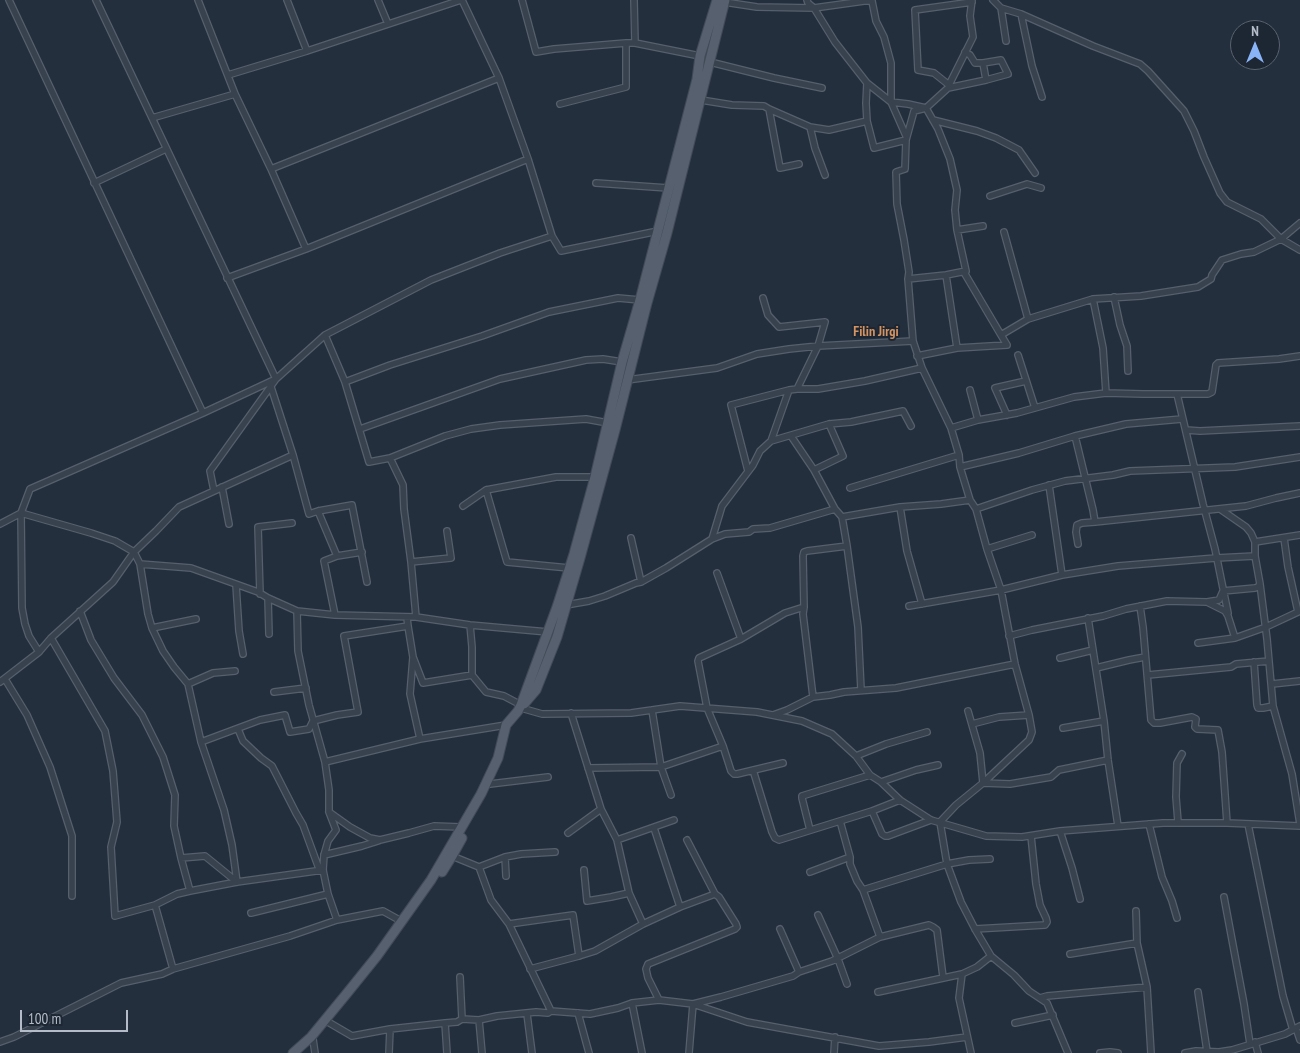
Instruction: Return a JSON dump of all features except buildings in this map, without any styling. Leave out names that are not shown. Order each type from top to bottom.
[{"type":"main road","points":[[300,1053],[332,1019],[367,977],[409,920],[452,856],[502,760],[511,730],[570,568],[697,79],[700,56],[722,0]]},
{"type":"main road","points":[[293,1053],[311,1037],[377,956],[430,880],[481,794],[498,758],[506,725],[536,690],[557,637],[582,549],[701,100],[722,0]]},
{"type":"main road","points":[[684,127],[693,131]]},
{"type":"street","points":[[9,0],[203,413]]},
{"type":"street","points":[[96,0],[276,379]]},
{"type":"street","points":[[198,0],[235,94],[306,249]]},
{"type":"street","points":[[287,0],[306,52]]},
{"type":"street","points":[[378,0],[388,24]]},
{"type":"street","points":[[228,75],[306,52],[462,0],[499,78],[528,159],[552,236],[562,251],[658,230]]},
{"type":"street","points":[[522,0],[536,52],[635,43],[700,56]]},
{"type":"street","points":[[634,0],[635,43]]},
{"type":"street","points":[[722,0],[757,7],[814,8],[864,1],[872,2],[876,21],[884,38],[891,64],[891,102],[906,138]]},
{"type":"street","points":[[807,0],[835,42],[867,83],[891,102],[926,108],[933,120],[950,159],[957,190],[955,210],[965,274],[1007,345],[957,348],[918,356]]},
{"type":"street","points":[[993,0],[1001,8],[1021,14],[1093,46],[1140,64],[1184,111],[1220,193],[1227,202],[1260,219],[1281,239],[1300,250]]},
{"type":"street","points":[[940,822],[1029,740],[1032,732],[1015,664],[1001,590],[986,548],[976,509],[970,500],[951,428],[922,368],[913,340],[906,248],[898,204],[896,172],[904,169],[906,138],[914,111],[926,108],[949,87],[964,52],[973,37],[970,16],[972,1],[915,10],[918,70],[934,73],[949,87]]},
{"type":"street","points":[[1001,8],[1006,41]]},
{"type":"street","points":[[1021,14],[1032,66],[1042,97]]},
{"type":"street","points":[[560,104],[626,87],[626,43]]},
{"type":"street","points":[[949,87],[1008,74],[1001,60],[975,63],[970,55],[964,52]]},
{"type":"street","points":[[710,62],[822,88]]},
{"type":"street","points":[[983,63],[986,80]]},
{"type":"street","points":[[271,169],[499,78]]},
{"type":"street","points":[[867,83],[867,121],[874,148],[906,138]]},
{"type":"street","points":[[152,118],[235,94]]},
{"type":"street","points":[[701,100],[732,105],[764,106],[810,127],[829,130],[867,121]]},
{"type":"street","points":[[769,109],[780,168],[799,164]]},
{"type":"street","points":[[933,120],[977,131],[996,138],[1019,150],[1035,173]]},
{"type":"street","points":[[810,127],[815,148],[825,174]]},
{"type":"street","points":[[94,183],[166,149]]},
{"type":"street","points":[[227,278],[306,249],[528,159]]},
{"type":"street","points":[[596,183],[668,188]]},
{"type":"street","points":[[990,196],[1027,184],[1041,188]]},
{"type":"street","points":[[1001,335],[1028,319],[1093,299],[1141,296],[1198,287],[1211,279],[1212,274],[1222,260],[1254,252],[1281,239],[1300,223]]},
{"type":"street","points":[[958,230],[984,226]]},
{"type":"street","points":[[1004,232],[1028,319]]},
{"type":"street","points":[[214,491],[210,471],[276,379],[325,335],[431,280],[500,253],[552,236]]},
{"type":"street","points":[[908,280],[966,271]]},
{"type":"street","points":[[946,275],[957,348]]},
{"type":"street","points":[[1114,297],[1127,346],[1128,371]]},
{"type":"street","points":[[344,382],[549,312],[618,298],[640,300]]},
{"type":"street","points":[[763,298],[768,315],[779,327],[825,322],[818,346],[797,389]]},
{"type":"street","points":[[1093,299],[1103,348],[1106,393]]},
{"type":"street","points":[[325,335],[344,382],[369,462],[390,458],[445,436],[470,429],[586,418],[608,423]]},
{"type":"street","points":[[627,380],[717,368],[757,354],[789,349],[913,340]]},
{"type":"street","points":[[1018,355],[1036,408]]},
{"type":"street","points":[[951,428],[978,420],[1036,408],[1069,398],[1106,393],[1210,393],[1212,392],[1216,365],[1218,363],[1300,356]]},
{"type":"street","points":[[360,430],[500,379],[586,360],[603,359],[622,362]]},
{"type":"street","points":[[748,471],[731,405],[789,390],[818,389],[866,381],[922,368]]},
{"type":"street","points":[[39,652],[25,624],[22,608],[21,513],[30,489],[276,379]]},
{"type":"street","points":[[1006,415],[995,388],[1026,381]]},
{"type":"street","points":[[271,387],[293,455],[309,514],[352,505],[367,582]]},
{"type":"street","points":[[771,441],[789,390]]},
{"type":"street","points":[[970,390],[978,420]]},
{"type":"street","points":[[1177,394],[1228,616],[1235,638]]},
{"type":"street","points":[[712,539],[722,506],[753,465],[760,451],[771,441],[829,424],[851,422],[903,411],[911,426]]},
{"type":"street","points":[[960,467],[1126,424],[1182,419]]},
{"type":"street","points":[[814,470],[843,456],[829,424]]},
{"type":"street","points":[[1186,430],[1261,429],[1300,426]]},
{"type":"street","points":[[791,436],[842,517],[858,627],[861,690]]},
{"type":"street","points":[[1075,436],[1095,522]]},
{"type":"street","points":[[72,896],[72,836],[50,767],[27,714],[2,680],[39,652],[50,638],[113,582],[134,552],[179,507],[293,455]]},
{"type":"street","points":[[850,488],[959,455]]},
{"type":"street","points":[[976,509],[1065,481],[1130,471],[1234,467],[1300,457]]},
{"type":"street","points":[[390,458],[402,485],[416,617]]},
{"type":"street","points":[[463,506],[486,490],[556,476],[595,476]]},
{"type":"street","points":[[1049,485],[1062,575]]},
{"type":"street","points":[[222,487],[229,524]]},
{"type":"street","points":[[486,490],[507,562],[570,568]]},
{"type":"street","points":[[1078,544],[1077,525],[1082,523],[1246,506],[1300,493]]},
{"type":"street","points":[[842,517],[900,507],[970,500]]},
{"type":"street","points":[[900,507],[907,551],[922,604]]},
{"type":"street","points":[[566,605],[605,596],[642,582],[712,539],[725,534],[770,528],[835,508]]},
{"type":"street","points":[[470,625],[472,675],[486,692],[504,696],[521,706],[542,714],[631,713],[680,706],[757,712],[802,721],[832,734],[856,756],[870,775],[881,782],[900,800],[931,820],[986,836],[1022,837],[1060,831],[1178,822],[1300,825],[1292,774],[1274,706],[1266,627],[1255,556],[1255,542],[1246,527],[1220,509]]},
{"type":"street","points":[[318,511],[337,556]]},
{"type":"street","points":[[0,524],[21,513],[115,541],[134,552],[140,564],[152,628],[163,651],[188,684],[201,742],[224,810],[232,845],[237,882]]},
{"type":"street","points":[[260,594],[258,527],[292,522]]},
{"type":"street","points":[[410,562],[451,558],[447,531]]},
{"type":"street","points":[[986,548],[1032,535]]},
{"type":"street","points":[[1255,542],[1300,535]]},
{"type":"street","points":[[631,538],[642,582]]},
{"type":"street","points":[[1198,644],[1235,638],[1266,627],[1299,611],[1288,567],[1284,538]]},
{"type":"street","points":[[813,697],[803,614],[803,556],[804,552],[847,546]]},
{"type":"street","points":[[335,614],[324,561],[337,556],[362,552]]},
{"type":"street","points":[[909,606],[1001,590],[1062,575],[1118,566],[1255,556]]},
{"type":"street","points":[[140,564],[191,568],[260,594],[297,611],[416,617],[470,625],[548,632]]},
{"type":"street","points":[[716,573],[741,639]]},
{"type":"street","points":[[1223,591],[1255,588],[1260,584]]},
{"type":"street","points":[[236,585],[239,631],[243,654]]},
{"type":"street","points":[[1009,636],[1167,601],[1207,602],[1219,600],[1223,591]]},
{"type":"street","points":[[268,598],[269,634]]},
{"type":"street","points":[[1207,602],[1225,611],[1228,616]]},
{"type":"street","points":[[1140,606],[1144,627],[1151,720],[1154,723],[1160,723],[1192,717],[1196,719],[1195,727],[1197,729],[1218,730],[1222,752],[1227,823]]},
{"type":"street","points":[[783,763],[734,774],[707,708],[698,661],[699,658],[741,639],[785,613],[804,607]]},
{"type":"street","points":[[80,611],[91,640],[114,678],[142,715],[163,757],[175,795],[174,826],[190,891]]},
{"type":"street","points":[[297,611],[298,651],[313,721],[325,762],[329,790],[329,812],[336,830],[328,841],[324,855],[323,870],[328,894],[337,920]]},
{"type":"street","points":[[407,618],[413,657],[423,683],[472,675]]},
{"type":"street","points":[[1088,618],[1118,826]]},
{"type":"street","points":[[152,628],[196,619]]},
{"type":"street","points":[[201,742],[260,720],[285,716],[290,732],[309,729],[313,721],[358,712],[344,636],[408,626]]},
{"type":"street","points":[[50,638],[105,731],[113,771],[117,822],[111,847],[115,916],[155,905],[177,894],[190,891],[237,882],[323,870]]},
{"type":"street","points":[[1060,658],[1093,650]]},
{"type":"street","points":[[413,657],[410,694],[420,739]]},
{"type":"street","points":[[1096,668],[1145,658]]},
{"type":"street","points":[[1148,676],[1269,661]]},
{"type":"street","points":[[1254,662],[1258,708],[1274,706]]},
{"type":"street","points":[[773,715],[813,697],[861,690],[896,688],[1015,664]]},
{"type":"street","points":[[188,684],[213,673],[235,672]]},
{"type":"street","points":[[1272,684],[1300,681]]},
{"type":"street","points":[[274,692],[306,688]]},
{"type":"street","points":[[652,710],[661,766],[671,795]]},
{"type":"street","points":[[968,711],[980,753],[983,783]]},
{"type":"street","points":[[571,713],[600,809],[617,840],[629,893],[643,924]]},
{"type":"street","points":[[972,724],[999,717],[1029,715]]},
{"type":"street","points":[[1062,728],[1104,721]]},
{"type":"street","points":[[325,762],[420,739],[506,725]]},
{"type":"street","points":[[238,729],[244,741],[272,766],[304,825],[318,866],[323,870]]},
{"type":"street","points":[[856,756],[886,744],[927,732]]},
{"type":"street","points":[[588,768],[661,766],[723,746]]},
{"type":"street","points":[[1178,822],[1176,769],[1182,754]]},
{"type":"street","points":[[983,783],[1010,784],[1051,777],[1059,770],[1108,760]]},
{"type":"street","points":[[881,782],[938,765]]},
{"type":"street","points":[[753,770],[772,832],[775,838],[779,840],[872,811],[900,800]]},
{"type":"street","points":[[810,830],[802,796],[870,775]]},
{"type":"street","points":[[490,784],[548,776]]},
{"type":"street","points":[[568,833],[600,809]]},
{"type":"street","points":[[872,811],[884,836],[931,820]]},
{"type":"street","points":[[329,812],[357,831],[370,838],[380,840]]},
{"type":"street","points":[[617,840],[674,820]]},
{"type":"street","points":[[840,821],[850,857],[850,864],[863,890],[880,937]]},
{"type":"street","points":[[940,822],[947,864],[961,902],[974,929],[991,956],[1029,990],[1048,1003],[1068,1053]]},
{"type":"street","points":[[1149,824],[1162,877],[1177,918]]},
{"type":"street","points":[[1248,824],[1283,996],[1300,1040]]},
{"type":"street","points":[[324,855],[434,826],[462,827]]},
{"type":"street","points":[[654,828],[680,907]]},
{"type":"street","points":[[1060,831],[1080,900]]},
{"type":"street","points":[[974,929],[1045,925],[1047,922],[1040,905],[1036,884],[1031,836]]},
{"type":"street","points":[[659,1000],[648,978],[646,969],[648,964],[736,927],[719,897],[715,894],[687,840]]},
{"type":"street","points":[[452,856],[479,867],[505,857],[555,852]]},
{"type":"street","points":[[181,858],[205,856],[237,882]]},
{"type":"street","points":[[505,857],[506,876]]},
{"type":"street","points":[[810,872],[850,857]]},
{"type":"street","points":[[863,890],[947,864],[990,859]]},
{"type":"street","points":[[479,867],[491,900],[509,924],[551,1011]]},
{"type":"street","points":[[584,870],[587,900],[629,893]]},
{"type":"street","points":[[251,913],[328,894]]},
{"type":"street","points":[[530,969],[595,951],[643,924],[715,894]]},
{"type":"street","points":[[1224,896],[1253,1043],[1258,1053]]},
{"type":"street","points":[[155,905],[173,969]]},
{"type":"street","points":[[0,1042],[121,983],[162,974],[173,969],[290,936],[337,920],[383,911],[401,921]]},
{"type":"street","points":[[1136,911],[1137,943],[1147,986],[1151,1053]]},
{"type":"street","points":[[509,924],[573,915],[580,956]]},
{"type":"street","points":[[818,915],[847,984]]},
{"type":"street","points":[[693,1004],[793,976],[799,972],[838,959],[880,937],[929,926],[936,930],[943,978]]},
{"type":"street","points":[[780,929],[799,972]]},
{"type":"street","points":[[1070,954],[1137,943]]},
{"type":"street","points":[[878,992],[962,974],[977,967],[991,956]]},
{"type":"street","points":[[962,974],[959,998],[970,1053]]},
{"type":"street","points":[[460,977],[462,1020]]},
{"type":"street","points":[[1040,998],[1147,986]]},
{"type":"street","points":[[1198,992],[1207,1051]]},
{"type":"street","points":[[328,1022],[352,1036],[390,1029],[536,1012],[548,1013],[551,1011],[590,1014],[632,1003],[659,1000],[693,1004],[747,1022],[879,1046],[967,1037]]},
{"type":"street","points":[[632,1003],[642,1053]]},
{"type":"street","points":[[689,1053],[693,1004]]},
{"type":"street","points":[[578,1013],[588,1053]]},
{"type":"street","points":[[527,1014],[532,1053]]},
{"type":"street","points":[[1015,1023],[1053,1015]]},
{"type":"street","points":[[479,1020],[482,1053]]},
{"type":"street","points":[[445,1023],[447,1053]]},
{"type":"street","points":[[1185,1053],[1232,1050],[1285,1034],[1296,1028]]},
{"type":"street","points":[[389,1053],[390,1029]]},
{"type":"street","points":[[834,1053],[835,1038]]},
{"type":"street","points":[[313,1039],[315,1053]]},
{"type":"street","points":[[1100,1053],[1118,1053]]},
{"type":"district","name":"Filin Jirgi","points":[[876,332]]}]
